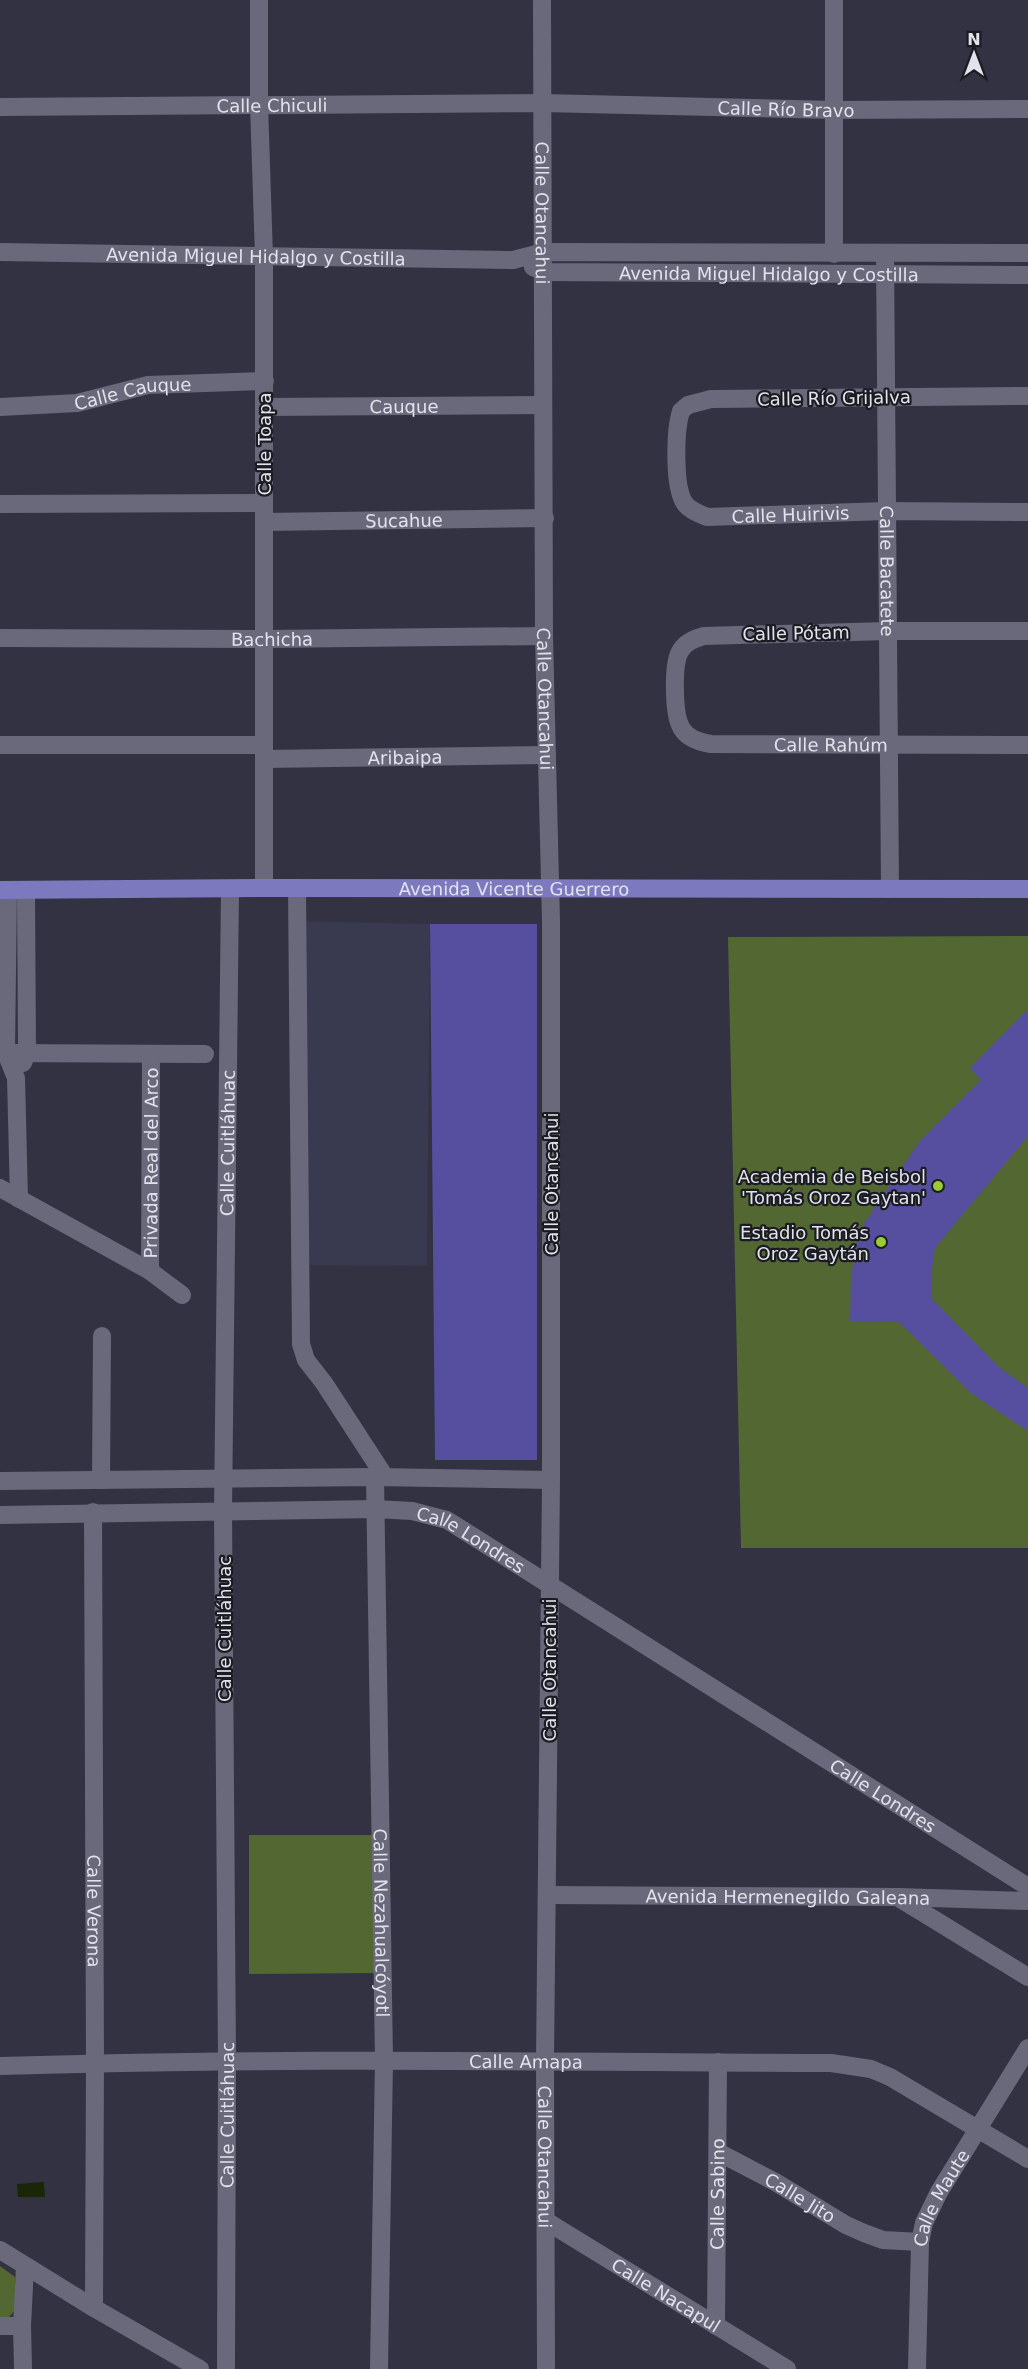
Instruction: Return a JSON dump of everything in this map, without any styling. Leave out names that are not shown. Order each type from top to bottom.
[{"type":"main road","name":"Avenida Vicente Guerrero","points":[[4,890],[1028,889]]},
{"type":"street","name":"Calle Toapa","points":[[259,0],[265,381],[264,888]]},
{"type":"street","name":"Calle Otancahui","points":[[542,0],[544,636],[550,888],[551,1480],[545,2060],[546,2369]]},
{"type":"street","points":[[834,0],[834,254]]},
{"type":"street","name":"Calle Chiculi","points":[[0,107],[543,103]]},
{"type":"street","name":"Calle Río Bravo","points":[[543,103],[834,110],[1028,109]]},
{"type":"street","name":"Avenida Miguel Hidalgo y Costilla","points":[[0,252],[513,260],[544,252],[1028,253]]},
{"type":"street","name":"Calle Bacatete","points":[[885,253],[887,396],[885,511],[890,889]]},
{"type":"street","name":"Avenida Miguel Hidalgo y Costilla","points":[[513,260],[544,272],[1028,275]]},
{"type":"street","name":"Calle Cauque","points":[[0,407],[76,403],[148,384],[265,381]]},
{"type":"street","name":"Calle Río Grijalva","points":[[677,449],[681,411],[688,405],[711,399],[1028,396]]},
{"type":"street","name":"Cauque","points":[[264,407],[542,405]]},
{"type":"street","name":"Calle Huirivis","points":[[677,449],[680,495],[687,506],[707,517],[885,511],[1028,512]]},
{"type":"street","points":[[0,504],[264,503]]},
{"type":"street","name":"Sucahue","points":[[264,522],[545,518]]},
{"type":"street","name":"Calle Pótam","points":[[675,689],[679,654],[682,648],[697,637],[888,631],[1028,631]]},
{"type":"street","name":"Bachicha","points":[[0,638],[264,639],[544,636]]},
{"type":"street","name":"Calle Rahúm","points":[[675,689],[679,725],[687,735],[701,742],[888,746],[1028,745]]},
{"type":"street","name":"Aribaipa","points":[[0,745],[263,752],[547,755]]},
{"type":"street","points":[[297,888],[302,1344],[306,1360],[324,1383],[380,1477]]},
{"type":"street","points":[[4,890],[3,1053],[16,1078]]},
{"type":"street","points":[[19,1199],[16,1078],[27,1053],[26,890]]},
{"type":"street","name":"Calle Cuitláhuac","points":[[226,2369],[227,2061],[223,1510],[230,890]]},
{"type":"street","name":"Privada Real del Arco","points":[[3,1053],[204,1054]]},
{"type":"street","name":"Privada Real del Arco","points":[[150,1270],[151,1054]]},
{"type":"street","name":"Privada Real del Arco","points":[[0,1188],[150,1270],[182,1294]]},
{"type":"street","points":[[100,1480],[102,1336]]},
{"type":"street","points":[[0,1481],[380,1477],[551,1480]]},
{"type":"street","name":"Calle Nezahualcóyotl","points":[[380,1477],[375,1509],[384,2060],[380,2369]]},
{"type":"street","name":"Calle Londres","points":[[0,1515],[375,1509],[412,1511],[447,1520],[1028,1887]]},
{"type":"street","name":"Calle Verona","points":[[93,1512],[96,2062],[94,2308]]},
{"type":"street","name":"Avenida Hermenegildo Galeana","points":[[548,1895],[899,1897],[1028,1901]]},
{"type":"street","points":[[899,1897],[1028,1977]]},
{"type":"street","name":"Calle Maute","points":[[917,2369],[920,2242],[929,2208],[1028,2048]]},
{"type":"street","name":"Calle Amapa","points":[[0,2066],[96,2062],[384,2060],[831,2063],[871,2069],[932,2100],[1028,2159]]},
{"type":"street","name":"Calle Sabino","points":[[716,2326],[718,2062]]},
{"type":"street","name":"Calle Jito","points":[[718,2152],[777,2183],[846,2225],[884,2240],[920,2242]]},
{"type":"street","name":"Calle Nacapul","points":[[546,2221],[787,2369]]},
{"type":"street","points":[[0,2250],[94,2308],[169,2360],[196,2368]]},
{"type":"street","points":[[23,2369],[22,2326],[25,2266]]},
{"type":"street","points":[[0,2326],[22,2326]]},
{"type":"shaded area","points":[[294,921],[430,924],[427,1266],[291,1265]]},
{"type":"shaded area","points":[[44,2182],[45,2197],[18,2197],[17,2184]]},
{"type":"green space","name":"Estadio Tomás Oroz Gaytán","points":[[1028,936],[1028,1548],[741,1548],[728,937]]},
{"type":"green space","points":[[249,1835],[377,1835],[378,1973],[249,1974]]},
{"type":"green space","points":[[0,2266],[15,2277],[15,2310],[9,2317],[0,2317]]},
{"type":"building","points":[[430,924],[537,924],[537,1460],[435,1460]]},
{"type":"building","name":"Academia de Beisbol 'Tomás Oroz Gaytan'","points":[[1028,1009],[1028,1136],[935,1248],[931,1276],[932,1299],[1000,1368],[1028,1388],[1028,1431],[972,1394],[899,1322],[850,1321],[851,1277],[859,1231],[920,1141],[981,1080],[970,1068]]},
{"type":"place","name":"Academia de Beisbol 'Tomás Oroz Gaytan'","points":[[938,1186]]},
{"type":"place","name":"Estadio Tomás Oroz Gaytán","points":[[881,1242]]}]
